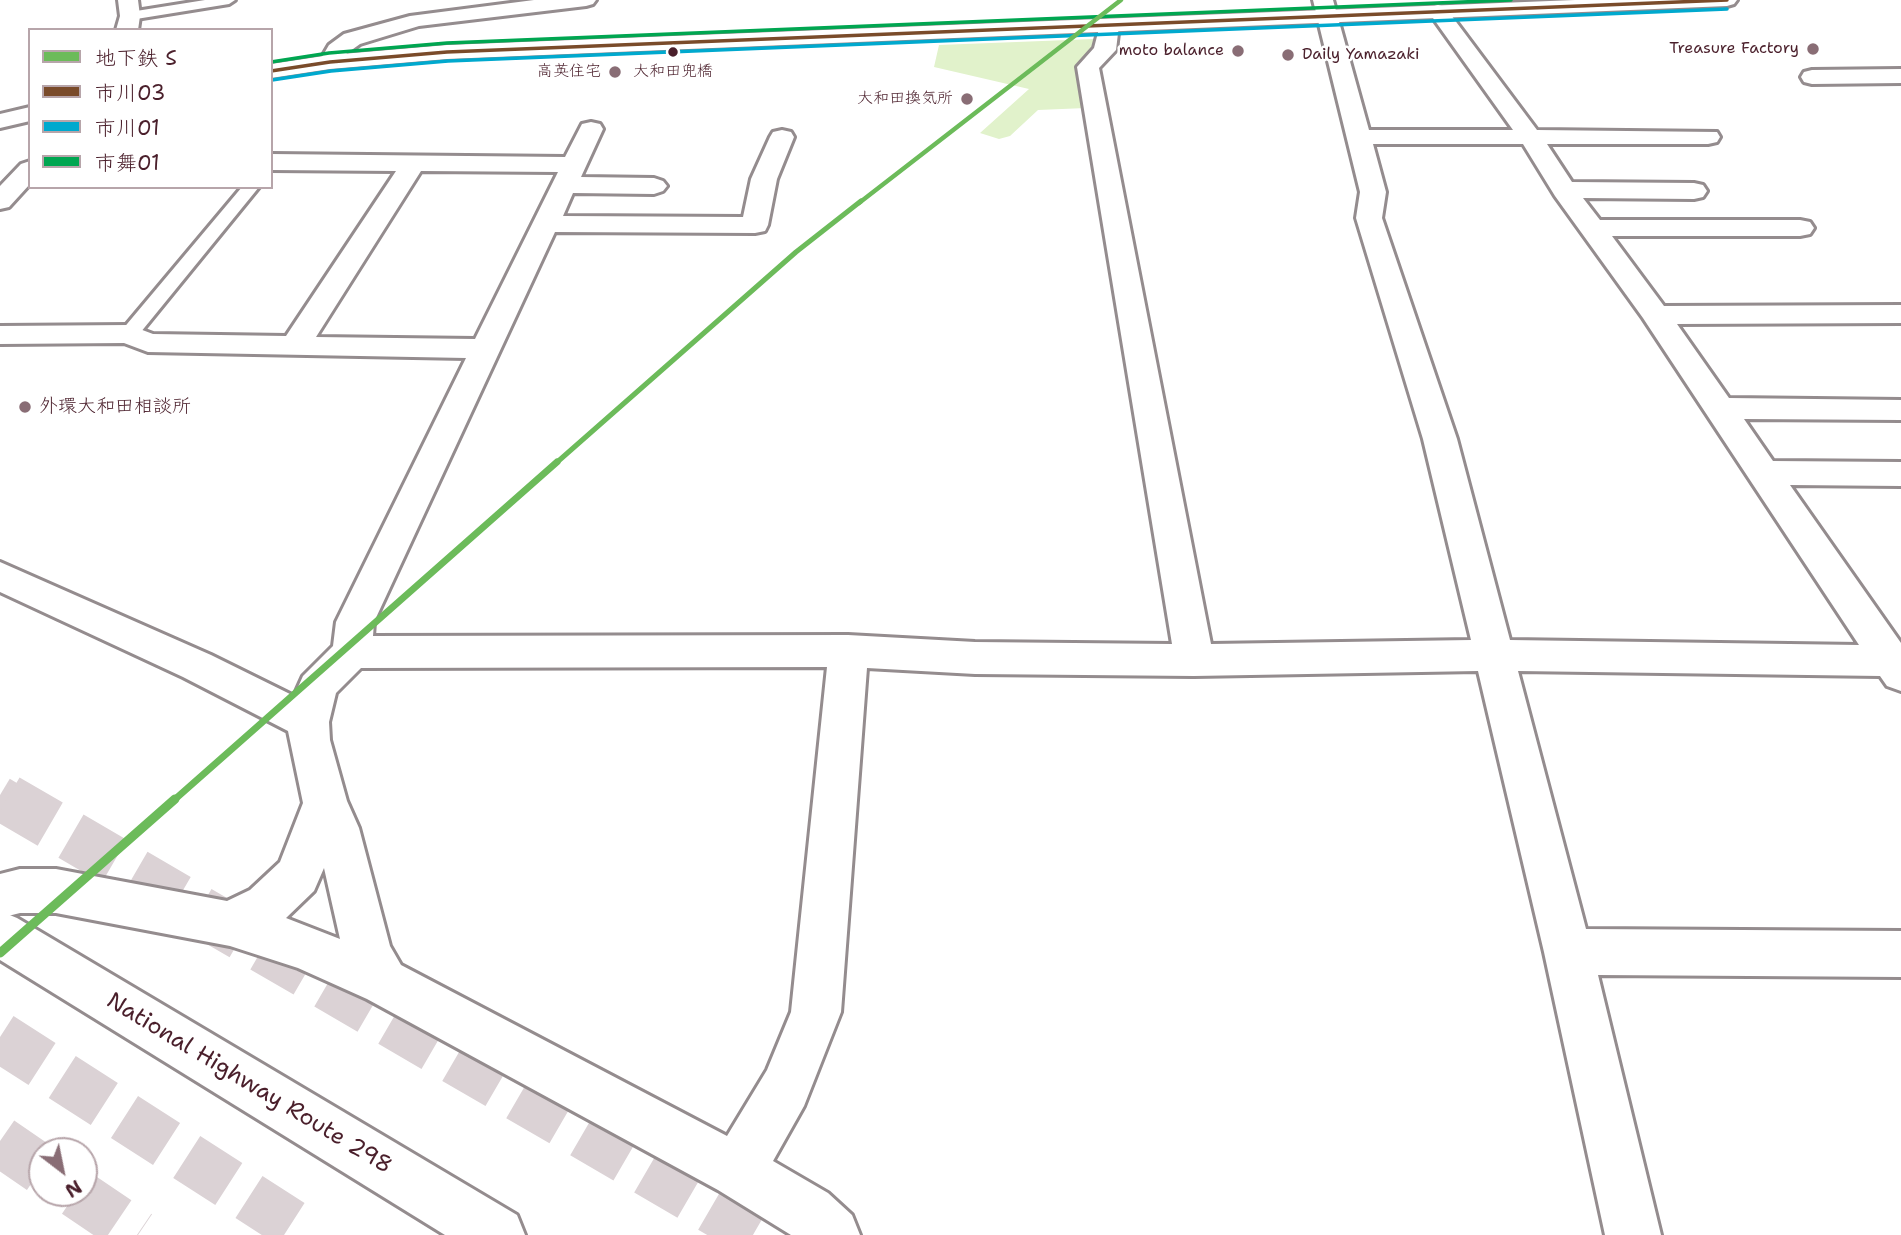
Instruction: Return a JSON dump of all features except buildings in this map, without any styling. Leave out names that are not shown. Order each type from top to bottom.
[{"type":"main road","points":[[330,62],[337,50],[352,39],[397,24],[586,0]]},
{"type":"main road","points":[[273,71],[330,62],[460,51],[1108,25],[1325,7],[1438,11],[1727,0]]},
{"type":"main road","points":[[1325,7],[1373,192],[1369,218],[1440,439],[1568,952],[1633,1235]]},
{"type":"main road","points":[[1438,11],[1656,315],[1898,665]]},
{"type":"main road","points":[[1108,25],[1105,50],[1088,67],[1194,660]]},
{"type":"main road","points":[[1812,77],[1901,76]]},
{"type":"main road","points":[[0,121],[28,114]]},
{"type":"main road","points":[[384,982],[368,954],[337,828],[325,803],[309,740],[308,722],[317,688],[352,652],[355,622],[591,129]]},
{"type":"main road","points":[[547,224],[755,225],[764,179],[782,136]]},
{"type":"main road","points":[[1360,137],[1708,137]]},
{"type":"main road","points":[[273,163],[413,164],[571,175],[654,186]]},
{"type":"main road","points":[[295,346],[413,164]]},
{"type":"main road","points":[[0,201],[28,171]]},
{"type":"main road","points":[[1564,190],[1694,191]]},
{"type":"main road","points":[[1593,228],[1800,228]]},
{"type":"main road","points":[[1656,315],[1901,314]]},
{"type":"main road","points":[[0,335],[129,334],[148,343],[487,348]]},
{"type":"main road","points":[[1719,408],[1901,410]]},
{"type":"main road","points":[[1763,473],[1901,474]]},
{"type":"main road","points":[[0,576],[197,666],[308,722]]},
{"type":"main road","points":[[737,1171],[786,1088],[816,1012],[848,650]]},
{"type":"main road","points":[[352,652],[848,650],[975,658],[1194,660],[1492,655],[1898,665]]},
{"type":"main road","points":[[230,924],[267,905],[298,876],[325,803]]},
{"type":"main road","points":[[0,896],[20,891],[56,891],[230,924],[305,947],[384,982],[737,1171],[808,1213],[832,1235]]},
{"type":"main road","name":"National Highway Route 298","points":[[0,934],[497,1235]]},
{"type":"main road","points":[[1568,952],[1901,954]]},
{"type":"lane","points":[[128,15],[229,0]]},
{"type":"lane","points":[[129,334],[249,189]]},
{"type":"green space","points":[[1094,39],[1098,50],[1077,69],[1086,108],[1038,110],[1010,136],[999,139],[980,133],[1029,89],[934,67],[939,45]]},
{"type":"tunnel","points":[[0,795],[10,801]]},
{"type":"tunnel","points":[[7,799],[757,1235]]},
{"type":"tunnel","points":[[0,1037],[308,1235]]},
{"type":"tunnel","points":[[0,1141],[28,1160]]},
{"type":"tunnel","points":[[97,1207],[138,1235]]},
{"type":"metro line","name":"S","points":[[0,953],[796,252],[1121,0]]},
{"type":"transit line","name":"市舞01","points":[[273,62],[329,53],[447,43],[1511,0]]},
{"type":"transit line","name":"市川03","points":[[273,71],[330,62],[447,52],[1727,0]]},
{"type":"transit line","name":"市川01","points":[[273,80],[331,71],[448,61],[1727,9]]},
{"type":"place","name":"Treasure Factory","points":[[1813,49]]},
{"type":"place","name":"moto balance","points":[[1238,51]]},
{"type":"place","name":"大和田兜橋","points":[[673,52]]},
{"type":"place","name":"Daily Yamazaki","points":[[1288,55]]},
{"type":"place","name":"高英住宅","points":[[615,72]]},
{"type":"place","name":"大和田換気所","points":[[967,99]]},
{"type":"place","name":"外環大和田相談所","points":[[25,407]]}]
